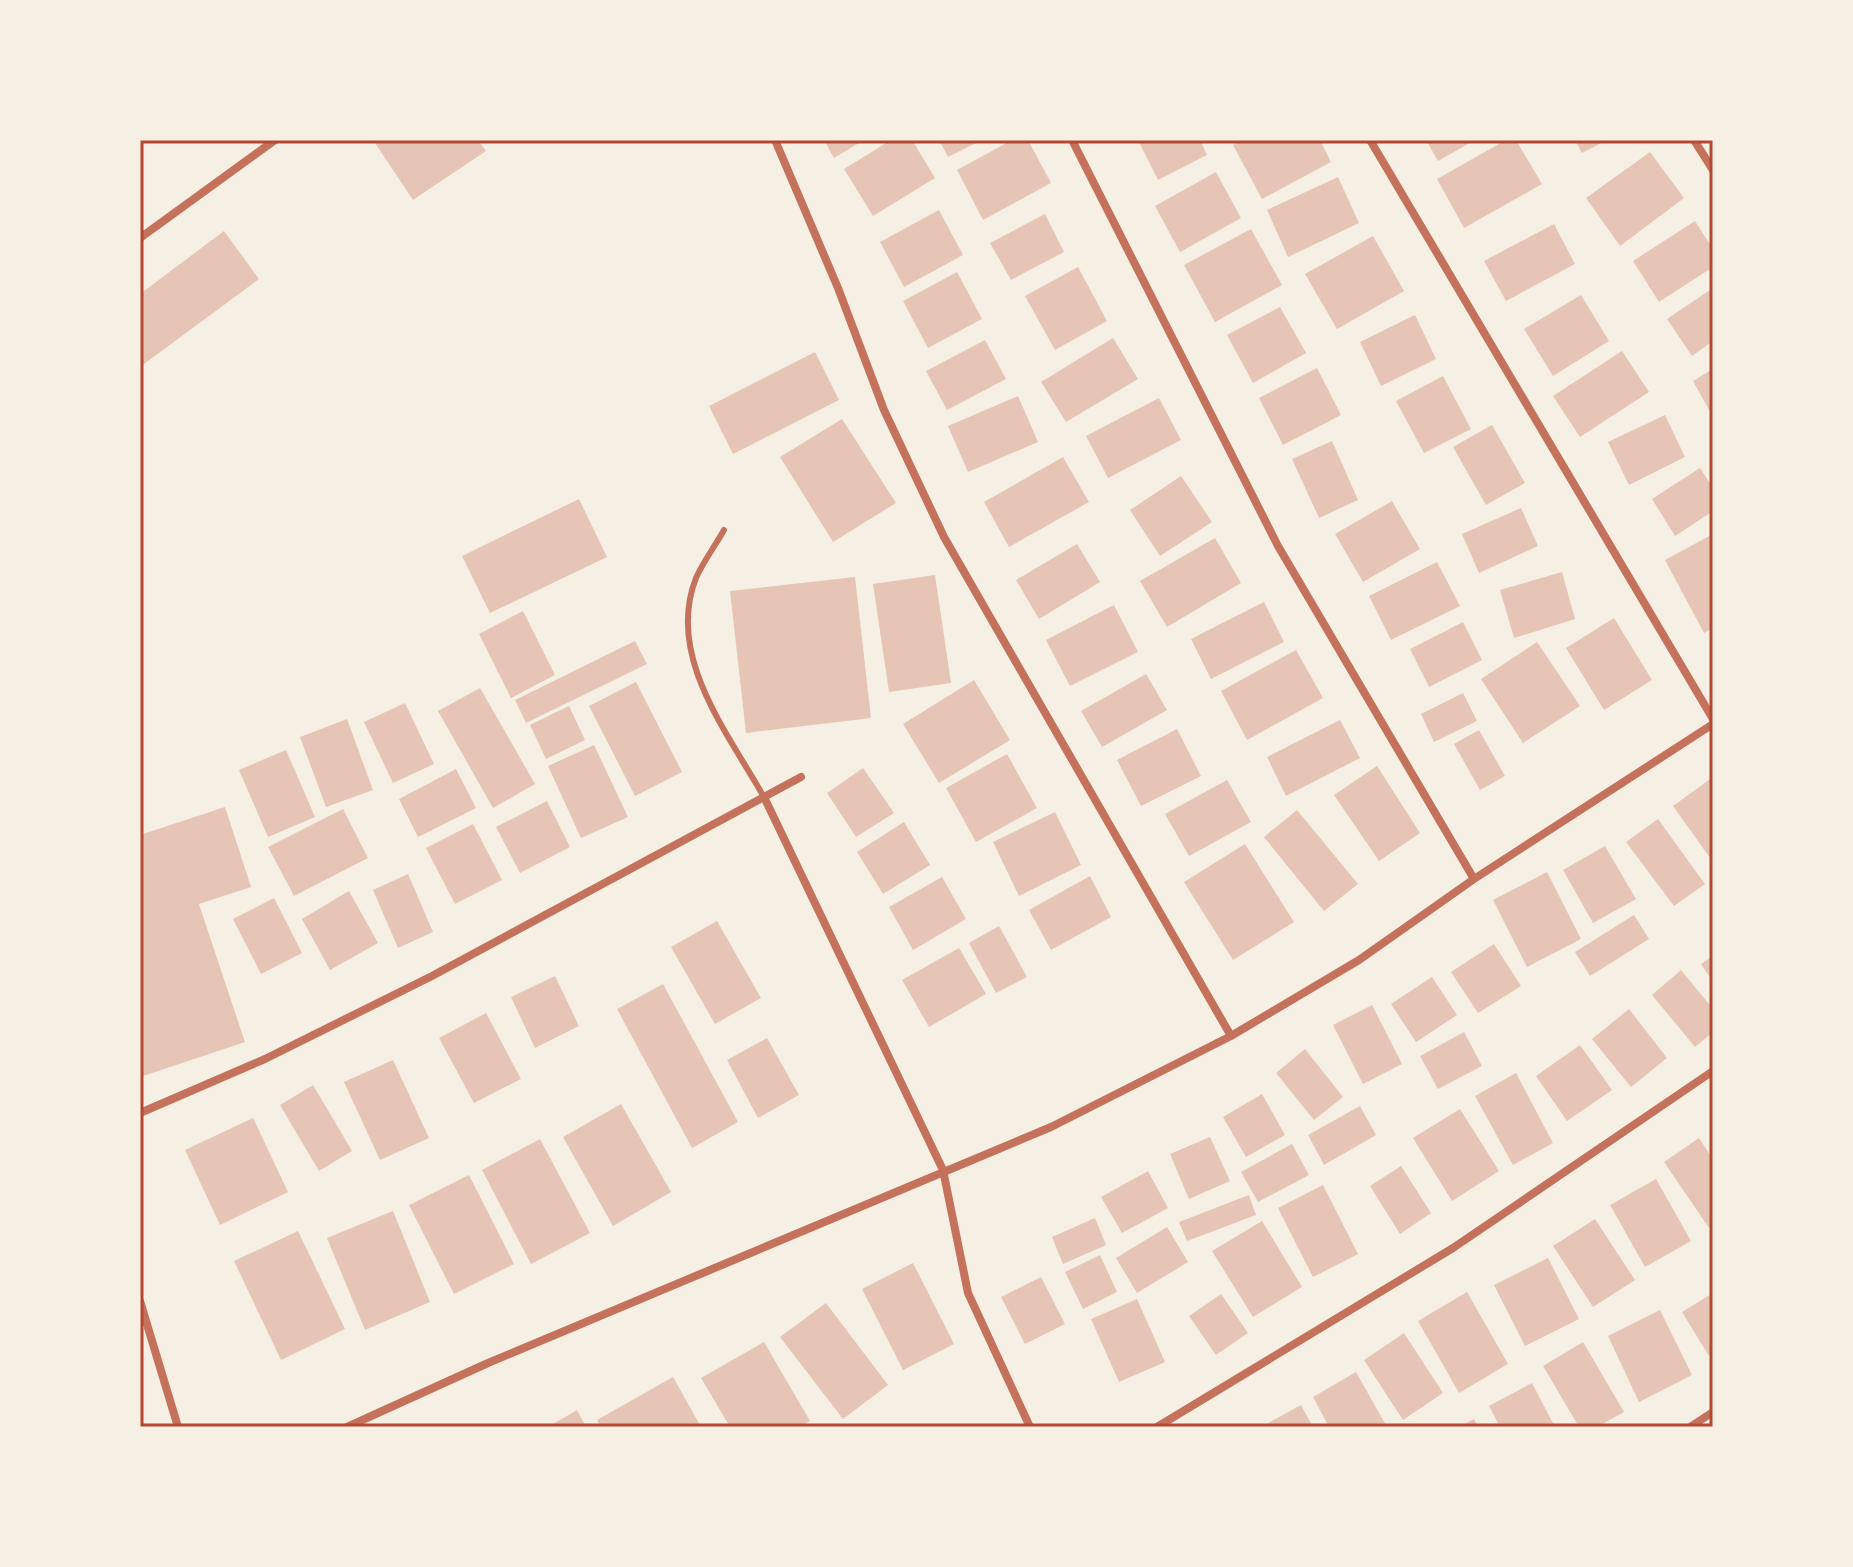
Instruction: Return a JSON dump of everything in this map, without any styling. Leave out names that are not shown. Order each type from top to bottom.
[{"type":"street","points":[[140,238],[275,140]]},
{"type":"street","points":[[775,140],[838,288],[884,410],[944,537],[1231,1036]]},
{"type":"street","points":[[1072,140],[1278,546],[1474,879]]},
{"type":"street","points":[[347,1427],[488,1363],[1051,1127],[1231,1036],[1359,960],[1474,879],[1713,722],[1370,140]]},
{"type":"street","points":[[1694,140],[1713,170]]},
{"type":"street","points":[[140,1113],[265,1059],[432,976],[801,777]]},
{"type":"street","points":[[765,799],[943,1170],[968,1293],[1030,1427]]},
{"type":"street","points":[[1157,1427],[1453,1248],[1713,1071]]},
{"type":"street","points":[[140,1301],[178,1427]]},
{"type":"street","points":[[1690,1427],[1713,1412]]},
{"type":"lane","points":[[724,530],[696,579],[688,617],[694,672],[765,799]]},
{"type":"building","points":[[373,140],[478,140],[486,151],[413,200]]},
{"type":"building","points":[[824,140],[864,140],[834,158]]},
{"type":"building","points":[[891,140],[912,140],[935,178],[873,216],[844,169]]},
{"type":"building","points":[[939,140],[982,140],[948,157]]},
{"type":"building","points":[[1012,140],[1028,140],[1051,183],[983,220],[957,170]]},
{"type":"building","points":[[1138,140],[1200,140],[1207,155],[1158,180]]},
{"type":"building","points":[[1242,140],[1320,140],[1331,162],[1262,199],[1233,145]]},
{"type":"building","points":[[1426,140],[1475,140],[1438,161]]},
{"type":"building","points":[[1506,140],[1516,140],[1542,184],[1464,228],[1437,179]]},
{"type":"building","points":[[1575,140],[1607,140],[1582,153]]},
{"type":"building","points":[[1650,152],[1684,198],[1620,246],[1586,198]]},
{"type":"building","points":[[1216,172],[1241,218],[1180,252],[1155,206]]},
{"type":"building","points":[[1338,177],[1359,223],[1288,257],[1267,210]]},
{"type":"building","points":[[939,210],[963,255],[904,287],[880,242]]},
{"type":"building","points":[[1045,214],[1064,252],[1011,280],[990,243]]},
{"type":"building","points":[[1695,221],[1713,249],[1713,267],[1659,302],[1633,261]]},
{"type":"building","points":[[1554,224],[1575,264],[1506,301],[1484,261]]},
{"type":"building","points":[[1251,229],[1282,285],[1215,322],[1184,265]]},
{"type":"building","points":[[224,231],[259,279],[140,367],[140,294]]},
{"type":"building","points":[[1373,236],[1404,291],[1337,329],[1305,274]]},
{"type":"building","points":[[1078,267],[1107,321],[1055,350],[1025,296]]},
{"type":"building","points":[[957,272],[982,319],[928,348],[903,301]]},
{"type":"building","points":[[1713,288],[1713,341],[1692,356],[1667,319]]},
{"type":"building","points":[[1581,295],[1609,341],[1553,376],[1524,329]]},
{"type":"building","points":[[1280,307],[1306,353],[1253,383],[1227,335]]},
{"type":"building","points":[[1415,315],[1436,359],[1381,386],[1360,342]]},
{"type":"building","points":[[1113,338],[1138,379],[1066,422],[1041,382]]},
{"type":"building","points":[[985,340],[1006,379],[947,410],[926,371]]},
{"type":"building","points":[[1622,351],[1649,392],[1580,437],[1553,396]]},
{"type":"building","points":[[815,352],[839,400],[733,454],[709,406]]},
{"type":"building","points":[[1317,368],[1341,415],[1283,445],[1259,398]]},
{"type":"building","points":[[1713,369],[1713,417],[1693,381]]},
{"type":"building","points":[[1443,376],[1471,429],[1424,453],[1396,401]]},
{"type":"building","points":[[1018,396],[1038,442],[968,472],[948,426]]},
{"type":"building","points":[[1159,398],[1181,440],[1108,478],[1086,436]]},
{"type":"building","points":[[1665,415],[1685,457],[1629,485],[1608,442]]},
{"type":"building","points":[[842,419],[896,503],[833,542],[780,457]]},
{"type":"building","points":[[1492,425],[1525,483],[1486,505],[1453,447]]},
{"type":"building","points":[[1332,441],[1358,500],[1319,518],[1292,459]]},
{"type":"building","points":[[1063,457],[1089,502],[1009,547],[984,502]]},
{"type":"building","points":[[1700,468],[1713,488],[1713,511],[1675,536],[1652,499]]},
{"type":"building","points":[[1181,476],[1212,522],[1160,556],[1130,510]]},
{"type":"building","points":[[579,499],[607,557],[490,613],[462,556]]},
{"type":"building","points":[[1392,501],[1420,549],[1363,582],[1335,534]]},
{"type":"building","points":[[1521,508],[1538,546],[1479,573],[1462,534]]},
{"type":"building","points":[[1713,534],[1713,628],[1704,633],[1665,560]]},
{"type":"building","points":[[1215,538],[1241,583],[1167,627],[1140,581]]},
{"type":"building","points":[[1077,544],[1100,582],[1039,619],[1016,580]]},
{"type":"building","points":[[1437,562],[1460,606],[1391,640],[1369,596]]},
{"type":"building","points":[[1562,572],[1575,619],[1514,638],[1500,590]]},
{"type":"building","points":[[935,575],[951,683],[889,692],[873,584]]},
{"type":"building","points":[[855,577],[871,718],[746,733],[730,591]]},
{"type":"building","points":[[1264,602],[1284,642],[1211,679],[1191,639]]},
{"type":"building","points":[[1114,605],[1138,652],[1070,686],[1046,640]]},
{"type":"building","points":[[523,611],[555,675],[511,698],[479,634]]},
{"type":"building","points":[[1614,618],[1652,680],[1604,710],[1566,648]]},
{"type":"building","points":[[1463,622],[1482,660],[1429,687],[1410,649]]},
{"type":"building","points":[[635,641],[647,664],[526,723],[515,700]]},
{"type":"building","points":[[1537,642],[1580,706],[1523,743],[1481,679]]},
{"type":"building","points":[[1296,650],[1323,698],[1247,740],[1221,691]]},
{"type":"building","points":[[1146,674],[1167,710],[1102,747],[1081,711]]},
{"type":"building","points":[[974,680],[1010,740],[939,783],[903,724]]},
{"type":"building","points":[[636,682],[682,772],[635,796],[589,706]]},
{"type":"building","points":[[480,688],[535,784],[493,808],[438,711]]},
{"type":"building","points":[[1463,693],[1477,721],[1434,742],[1421,714]]},
{"type":"building","points":[[405,703],[434,764],[393,783],[364,722]]},
{"type":"building","points":[[569,706],[585,740],[546,759],[530,725]]},
{"type":"building","points":[[347,719],[373,790],[326,807],[300,737]]},
{"type":"building","points":[[1340,720],[1360,758],[1286,796],[1267,757]]},
{"type":"building","points":[[1177,729],[1201,776],[1141,806],[1117,760]]},
{"type":"building","points":[[1479,730],[1505,776],[1480,790],[1454,744]]},
{"type":"building","points":[[594,745],[628,817],[581,838],[548,766]]},
{"type":"building","points":[[286,750],[315,817],[268,837],[239,770]]},
{"type":"building","points":[[1007,754],[1037,808],[976,842],[946,788]]},
{"type":"building","points":[[1377,766],[1420,833],[1379,861],[1334,795]]},
{"type":"building","points":[[863,768],[894,813],[856,837],[827,793]]},
{"type":"building","points":[[456,769],[476,808],[418,837],[399,799]]},
{"type":"building","points":[[1713,777],[1713,862],[1673,806]]},
{"type":"building","points":[[1227,780],[1251,822],[1189,856],[1165,814]]},
{"type":"building","points":[[547,801],[570,847],[520,873],[496,827]]},
{"type":"building","points":[[225,807],[251,887],[199,904],[245,1042],[140,1077],[140,835]]},
{"type":"building","points":[[343,809],[368,858],[294,896],[268,847]]},
{"type":"building","points":[[1297,810],[1358,884],[1324,911],[1264,837]]},
{"type":"building","points":[[1055,812],[1081,865],[1019,896],[993,842]]},
{"type":"building","points":[[1658,819],[1705,884],[1674,906],[1626,842]]},
{"type":"building","points":[[904,822],[930,865],[883,894],[857,852]]},
{"type":"building","points":[[473,824],[502,880],[455,904],[426,848]]},
{"type":"building","points":[[1245,844],[1294,922],[1233,960],[1184,882]]},
{"type":"building","points":[[1605,846],[1636,899],[1593,923],[1563,870]]},
{"type":"building","points":[[1547,872],[1581,939],[1527,967],[1493,900]]},
{"type":"building","points":[[408,874],[433,932],[398,948],[373,890]]},
{"type":"building","points":[[1090,876],[1111,917],[1051,950],[1029,910]]},
{"type":"building","points":[[942,877],[966,919],[913,950],[889,907]]},
{"type":"building","points":[[349,891],[378,943],[330,970],[302,919]]},
{"type":"building","points":[[274,898],[302,953],[261,974],[233,919]]},
{"type":"building","points":[[1634,915],[1649,939],[1590,976],[1575,952]]},
{"type":"building","points":[[717,921],[761,998],[715,1024],[671,947]]},
{"type":"building","points":[[999,926],[1027,977],[996,993],[969,943]]},
{"type":"building","points":[[1494,944],[1521,986],[1478,1013],[1451,972]]},
{"type":"building","points":[[959,948],[986,994],[929,1027],[902,980]]},
{"type":"building","points":[[1713,956],[1713,982],[1701,964]]},
{"type":"building","points":[[1681,970],[1713,1009],[1713,1032],[1695,1047],[1652,995]]},
{"type":"building","points":[[555,976],[579,1026],[535,1048],[511,997]]},
{"type":"building","points":[[1432,977],[1457,1015],[1416,1042],[1391,1004]]},
{"type":"building","points":[[663,984],[738,1122],[692,1148],[617,1009]]},
{"type":"building","points":[[1372,1005],[1402,1064],[1363,1084],[1333,1025]]},
{"type":"building","points":[[1629,1009],[1667,1058],[1631,1087],[1592,1039]]},
{"type":"building","points":[[486,1013],[521,1079],[474,1103],[439,1038]]},
{"type":"building","points":[[1464,1032],[1482,1066],[1438,1089],[1420,1056]]},
{"type":"building","points":[[767,1038],[799,1095],[758,1118],[727,1060]]},
{"type":"building","points":[[1580,1045],[1612,1090],[1567,1121],[1536,1076]]},
{"type":"building","points":[[1305,1049],[1343,1097],[1314,1120],[1276,1073]]},
{"type":"building","points":[[393,1060],[429,1138],[380,1160],[344,1082]]},
{"type":"building","points":[[1516,1073],[1553,1143],[1513,1165],[1475,1096]]},
{"type":"building","points":[[313,1085],[352,1151],[319,1171],[280,1105]]},
{"type":"building","points":[[1262,1094],[1285,1135],[1246,1157],[1223,1117]]},
{"type":"building","points":[[621,1104],[671,1192],[613,1226],[563,1137]]},
{"type":"building","points":[[1360,1106],[1376,1135],[1324,1165],[1308,1135]]},
{"type":"building","points":[[1460,1109],[1499,1171],[1452,1201],[1413,1138]]},
{"type":"building","points":[[253,1118],[288,1192],[220,1225],[185,1150]]},
{"type":"building","points":[[1210,1137],[1230,1181],[1189,1199],[1170,1154]]},
{"type":"building","points":[[1699,1138],[1713,1159],[1713,1225],[1709,1228],[1664,1162]]},
{"type":"building","points":[[540,1139],[590,1233],[531,1264],[482,1170]]},
{"type":"building","points":[[1292,1144],[1309,1175],[1258,1202],[1241,1172]]},
{"type":"building","points":[[1401,1166],[1431,1213],[1400,1234],[1370,1186]]},
{"type":"building","points":[[1148,1171],[1168,1208],[1122,1233],[1101,1197]]},
{"type":"building","points":[[469,1175],[514,1264],[454,1294],[409,1205]]},
{"type":"building","points":[[1656,1179],[1691,1241],[1645,1267],[1610,1205]]},
{"type":"building","points":[[1323,1185],[1358,1254],[1313,1277],[1278,1208]]},
{"type":"building","points":[[1249,1195],[1256,1215],[1187,1241],[1179,1222]]},
{"type":"building","points":[[393,1211],[430,1302],[365,1330],[327,1238]]},
{"type":"building","points":[[1095,1218],[1106,1245],[1063,1264],[1052,1237]]},
{"type":"building","points":[[1595,1219],[1635,1280],[1593,1307],[1553,1246]]},
{"type":"building","points":[[1262,1221],[1302,1287],[1253,1317],[1212,1251]]},
{"type":"building","points":[[1167,1227],[1188,1262],[1137,1293],[1116,1258]]},
{"type":"building","points":[[298,1231],[345,1329],[281,1360],[234,1261]]},
{"type":"building","points":[[1100,1255],[1117,1292],[1083,1309],[1065,1272]]},
{"type":"building","points":[[1548,1258],[1579,1319],[1525,1346],[1494,1285]]},
{"type":"building","points":[[913,1263],[954,1344],[903,1370],[862,1289]]},
{"type":"building","points":[[1041,1277],[1065,1324],[1025,1344],[1001,1297]]},
{"type":"building","points":[[1467,1292],[1508,1364],[1459,1393],[1418,1321]]},
{"type":"building","points":[[1713,1293],[1713,1354],[1709,1356],[1682,1312]]},
{"type":"building","points":[[1221,1294],[1248,1333],[1216,1355],[1189,1316]]},
{"type":"building","points":[[1137,1299],[1165,1362],[1119,1382],[1091,1319]]},
{"type":"building","points":[[826,1303],[888,1385],[843,1419],[780,1337]]},
{"type":"building","points":[[1660,1310],[1692,1375],[1639,1402],[1608,1336]]},
{"type":"building","points":[[1404,1333],[1443,1393],[1403,1420],[1364,1360]]},
{"type":"building","points":[[764,1342],[810,1421],[799,1427],[730,1427],[701,1378]]},
{"type":"building","points":[[1583,1342],[1624,1412],[1597,1427],[1579,1427],[1543,1366]]},
{"type":"building","points":[[1356,1372],[1387,1427],[1329,1427],[1313,1397]]},
{"type":"building","points":[[673,1377],[701,1427],[601,1427],[597,1420]]},
{"type":"building","points":[[1532,1383],[1555,1427],[1500,1427],[1489,1406]]},
{"type":"building","points":[[1301,1405],[1313,1427],[1261,1427]]},
{"type":"building","points":[[577,1410],[586,1427],[548,1427]]},
{"type":"building","points":[[1474,1419],[1478,1427],[1459,1427]]}]
